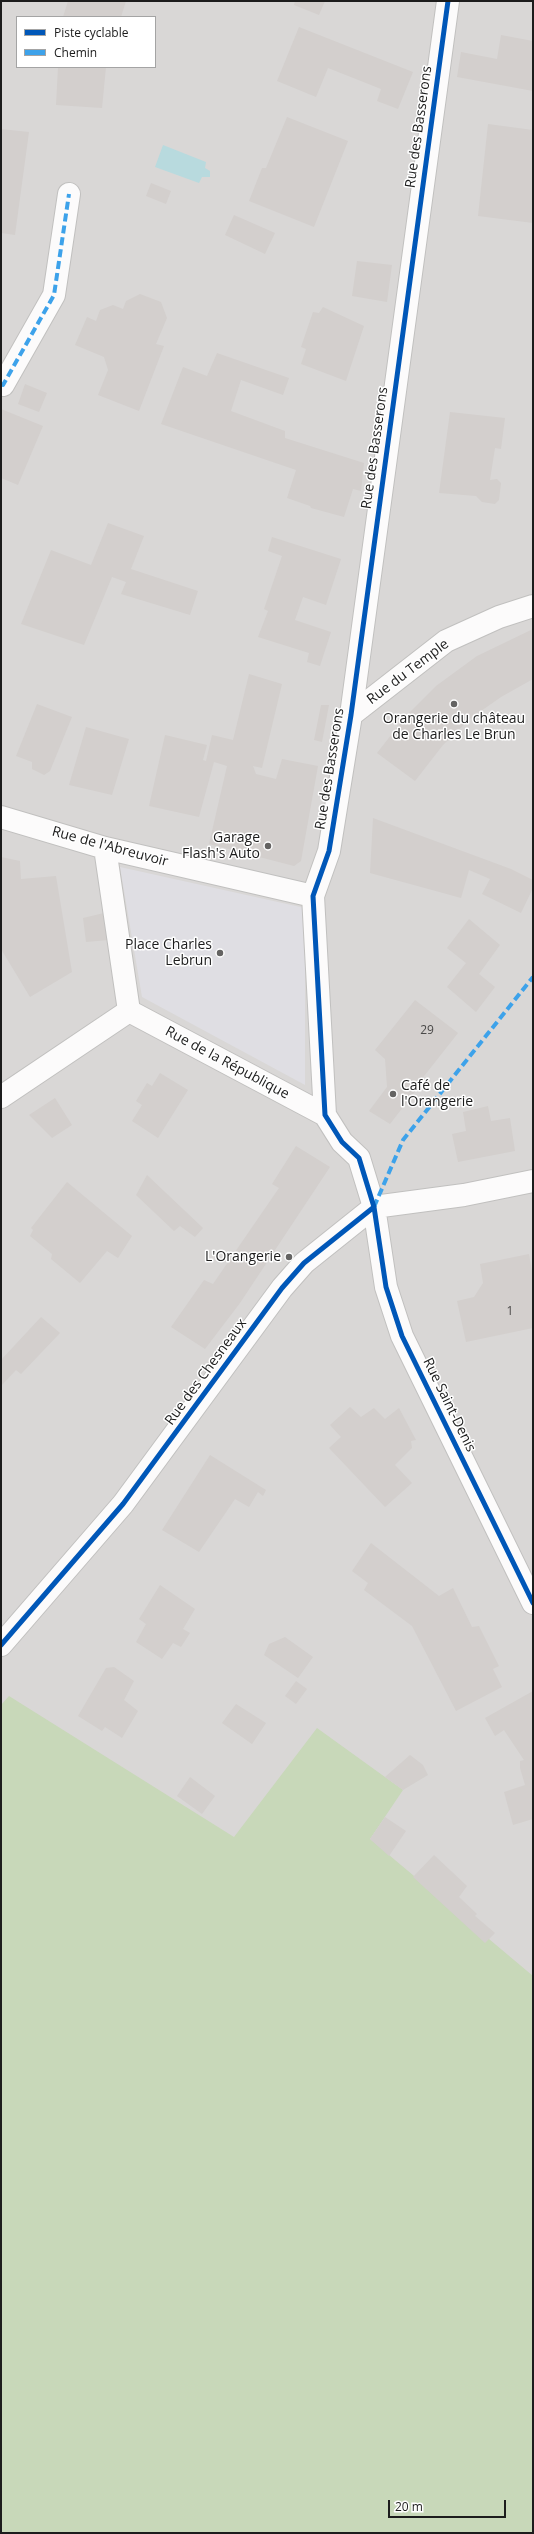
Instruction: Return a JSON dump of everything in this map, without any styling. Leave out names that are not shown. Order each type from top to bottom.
[{"type":"street","name":"Rue des Basserons","points":[[314,896],[329,851],[351,715],[448,1]]},
{"type":"street","points":[[1,384],[3,385],[54,295],[69,194]]},
{"type":"street","name":"Rue du Temple","points":[[351,715],[446,641],[499,617],[533,606]]},
{"type":"street","name":"Rue de l'Abreuvoir","points":[[1,817],[105,848],[314,896]]},
{"type":"street","points":[[1,1098],[129,1011],[105,848]]},
{"type":"street","points":[[314,896],[325,1115],[342,1142],[359,1158],[374,1207],[464,1195],[533,1181]]},
{"type":"street","name":"Rue de la République","points":[[129,1011],[325,1115]]},
{"type":"street","name":"Rue Saint-Denis","points":[[374,1207],[386,1287],[402,1336],[533,1603]]},
{"type":"street","name":"Rue des Chesneaux","points":[[1,1645],[123,1504],[282,1288],[304,1262],[374,1207]]},
{"type":"shaded area","points":[[1,1],[533,1],[533,2533],[1,2533]]},
{"type":"shaded area","name":"Place Charles Lebrun","points":[[120,867],[305,908],[305,1085],[142,997]]},
{"type":"green space","points":[[9,1696],[234,1837],[317,1728],[403,1790],[370,1839],[533,1976],[533,2533],[1,2533],[1,1705]]},
{"type":"water","points":[[163,145],[206,162],[205,168],[210,171],[210,177],[202,177],[199,183],[155,167]]},
{"type":"building","points":[[68,1],[126,1],[121,16],[63,16]]},
{"type":"building","points":[[295,1],[325,1],[319,15],[294,5]]},
{"type":"building","points":[[299,27],[413,72],[398,109],[377,101],[381,89],[328,68],[316,97],[277,81]]},
{"type":"building","points":[[501,35],[533,41],[533,91],[457,77],[461,52],[497,59]]},
{"type":"building","points":[[58,68],[106,68],[102,108],[56,105]]},
{"type":"building","points":[[287,117],[348,141],[314,227],[249,201],[262,168],[266,168]]},
{"type":"building","points":[[488,124],[533,130],[533,223],[478,216]]},
{"type":"building","points":[[1,129],[29,132],[15,235],[1,233]]},
{"type":"building","points":[[151,183],[171,191],[166,204],[146,196]]},
{"type":"building","points":[[234,215],[275,233],[265,254],[225,235]]},
{"type":"building","points":[[357,261],[392,265],[387,302],[352,296]]},
{"type":"building","points":[[140,294],[161,302],[167,318],[156,344],[164,346],[139,411],[98,395],[108,370],[104,357],[75,345],[87,317],[96,321],[100,310],[113,305],[123,309],[126,301]]},
{"type":"building","points":[[323,307],[364,326],[346,381],[301,364],[306,349],[301,347],[313,312],[319,313]]},
{"type":"building","points":[[217,353],[289,378],[283,395],[241,380],[231,411],[285,431],[285,438],[364,463],[361,491],[353,489],[344,517],[311,508],[310,506],[287,498],[296,470],[161,424],[183,367],[207,376]]},
{"type":"building","points":[[25,384],[47,393],[39,412],[18,404]]},
{"type":"building","points":[[1,409],[43,426],[18,485],[1,478]]},
{"type":"building","points":[[450,412],[505,418],[501,449],[495,448],[490,480],[497,479],[501,483],[499,500],[495,504],[482,502],[476,496],[439,493]]},
{"type":"building","points":[[108,523],[144,536],[131,569],[198,591],[190,615],[121,594],[126,582],[112,577],[84,645],[21,624],[51,550],[91,565]]},
{"type":"building","points":[[272,537],[341,559],[326,605],[303,597],[295,620],[331,632],[320,666],[307,662],[309,653],[258,637],[268,611],[264,609],[282,556],[268,551]]},
{"type":"building","name":"Orangerie du château de Charles Le Brun","points":[[533,629],[533,679],[501,697],[471,718],[443,745],[415,781],[377,753],[406,716],[436,686],[477,656]]},
{"type":"building","points":[[249,674],[282,684],[262,768],[253,766],[256,774],[276,779],[282,759],[318,766],[301,861],[294,866],[209,844],[227,766],[214,762],[199,817],[149,806],[165,735],[207,745],[203,760],[206,761],[212,735],[233,740]]},
{"type":"building","points":[[37,704],[72,717],[50,771],[44,775],[32,769],[32,762],[16,756]]},
{"type":"building","points":[[321,705],[329,705],[322,742],[314,740]]},
{"type":"building","points":[[86,727],[129,739],[112,795],[69,785]]},
{"type":"building","points":[[373,818],[511,869],[533,880],[533,888],[521,913],[482,894],[490,879],[469,870],[461,898],[370,873]]},
{"type":"building","points":[[1,857],[20,861],[21,879],[56,876],[72,972],[30,997],[1,949]]},
{"type":"building","points":[[104,913],[109,940],[86,942],[83,918]]},
{"type":"building","points":[[469,919],[500,945],[479,974],[495,987],[476,1012],[447,987],[466,963],[447,948]]},
{"type":"building","points":[[415,1000],[458,1033],[417,1085],[417,1089],[390,1124],[369,1111],[387,1087],[385,1059],[375,1050]]},
{"type":"building","points":[[160,1073],[188,1090],[158,1138],[132,1121],[142,1105],[136,1101],[147,1083],[152,1086]]},
{"type":"building","points":[[55,1098],[72,1125],[52,1138],[29,1115]]},
{"type":"building","points":[[488,1106],[491,1121],[510,1118],[515,1151],[458,1162],[452,1134],[466,1131],[463,1112]]},
{"type":"building","points":[[296,1146],[330,1167],[240,1303],[205,1349],[171,1327],[204,1280],[213,1284],[279,1188],[272,1184]]},
{"type":"building","points":[[147,1175],[203,1228],[195,1237],[180,1226],[174,1231],[136,1195]]},
{"type":"building","points":[[67,1182],[132,1236],[118,1258],[107,1251],[80,1283],[51,1259],[52,1254],[30,1236],[33,1230],[31,1228]]},
{"type":"building","points":[[529,1254],[533,1277],[533,1328],[466,1342],[457,1301],[474,1297],[483,1283],[480,1264]]},
{"type":"building","points":[[41,1317],[60,1333],[21,1374],[16,1370],[1,1386],[1,1360]]},
{"type":"building","points":[[350,1407],[361,1417],[374,1408],[385,1419],[399,1408],[416,1440],[411,1441],[412,1448],[395,1465],[412,1483],[385,1507],[329,1448],[341,1437],[330,1425]]},
{"type":"building","points":[[210,1455],[266,1490],[263,1496],[258,1492],[249,1507],[235,1499],[199,1552],[162,1530]]},
{"type":"building","points":[[371,1543],[439,1596],[453,1588],[472,1627],[479,1626],[499,1666],[493,1669],[502,1687],[456,1711],[412,1626],[364,1590],[368,1583],[352,1571]]},
{"type":"building","points":[[160,1585],[195,1609],[183,1629],[190,1633],[181,1647],[173,1643],[162,1659],[136,1642],[146,1624],[139,1619]]},
{"type":"building","points":[[285,1637],[313,1657],[298,1678],[264,1655],[269,1644]]},
{"type":"building","points":[[114,1667],[134,1681],[124,1700],[138,1711],[122,1738],[105,1727],[102,1731],[78,1716],[106,1668]]},
{"type":"building","points":[[296,1681],[307,1689],[296,1704],[285,1696]]},
{"type":"building","points":[[533,1691],[533,1819],[513,1825],[504,1792],[525,1785],[520,1768],[520,1761],[524,1760],[504,1730],[495,1736],[485,1718]]},
{"type":"building","points":[[236,1704],[266,1723],[252,1744],[222,1723]]},
{"type":"building","points":[[410,1755],[423,1765],[428,1775],[403,1790],[385,1777]]},
{"type":"building","points":[[190,1777],[215,1796],[202,1814],[177,1796]]},
{"type":"building","points":[[385,1817],[406,1831],[389,1856],[370,1839]]},
{"type":"building","points":[[434,1855],[467,1886],[459,1897],[477,1914],[475,1916],[495,1933],[485,1943],[413,1877]]},
{"type":"marked path","points":[[1,384],[3,385],[54,295],[69,194]]},
{"type":"marked path","points":[[374,1207],[403,1140],[533,977]]},
{"type":"cycle path","points":[[448,1],[351,715],[329,851],[313,896],[325,1115],[342,1142],[359,1158],[374,1207],[386,1287],[402,1336],[533,1603]]},
{"type":"cycle path","points":[[1,1645],[123,1504],[282,1288],[304,1263],[374,1207]]},
{"type":"place","name":"Orangerie du château de Charles Le Brun","points":[[454,704]]},
{"type":"place","name":"Garage Flash's Auto","points":[[268,846]]},
{"type":"place","name":"Place Charles Lebrun","points":[[220,953]]},
{"type":"place","name":"Café de l'Orangerie","points":[[393,1094]]},
{"type":"place","name":"L'Orangerie","points":[[289,1257]]}]
